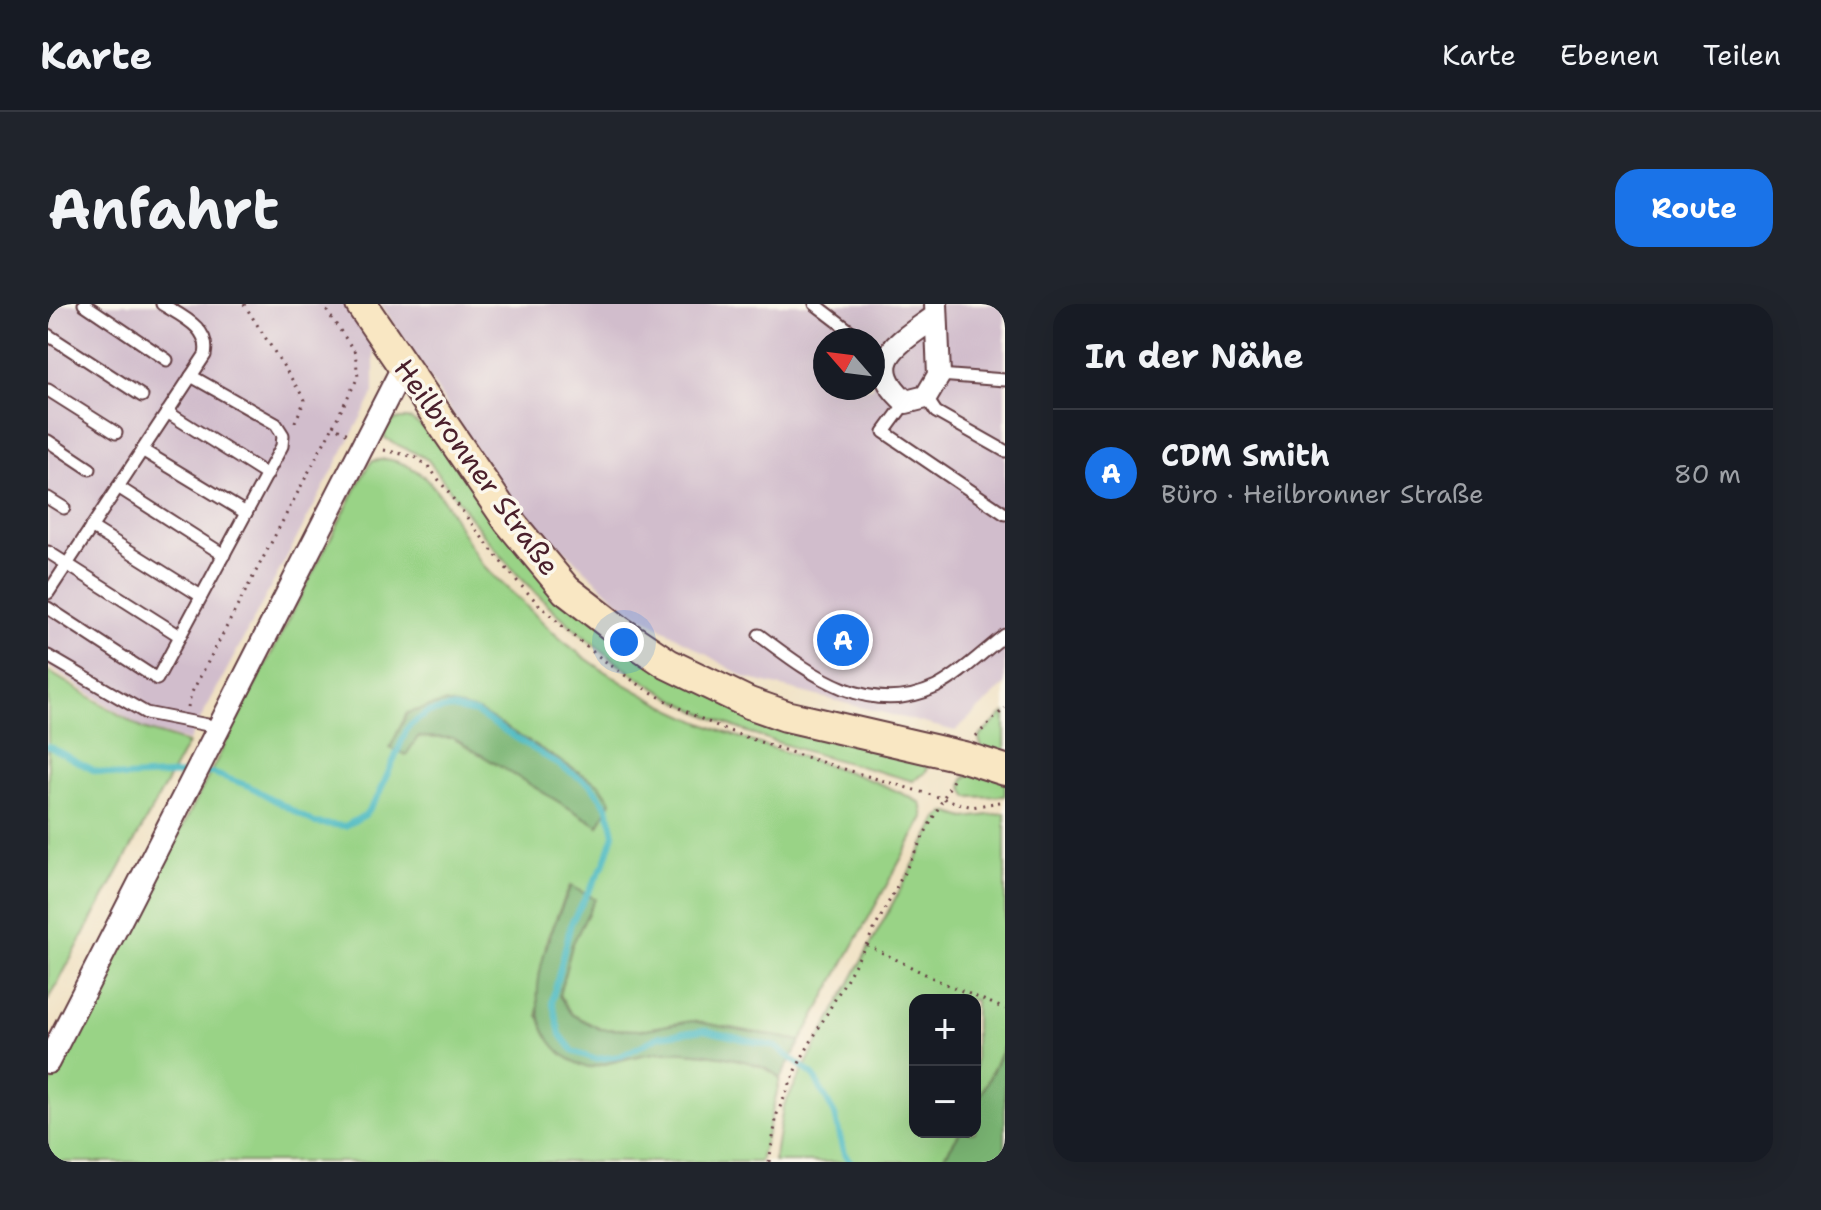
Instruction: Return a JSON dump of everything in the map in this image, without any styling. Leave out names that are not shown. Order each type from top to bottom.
[{"type":"main road","name":"Heilbronner Straße","points":[[361,304],[509,521],[566,590],[619,631],[668,664],[749,703],[786,716],[964,757],[1005,770]]},
{"type":"street","points":[[885,352],[893,349],[936,310]]},
{"type":"street","points":[[885,371],[888,387],[916,400],[939,375],[936,310]]},
{"type":"street","points":[[48,1062],[403,367]]},
{"type":"lane","points":[[84,304],[167,360]]},
{"type":"lane","points":[[48,593],[205,355],[205,336],[175,308],[162,304]]},
{"type":"lane","points":[[815,304],[846,328]]},
{"type":"lane","points":[[48,335],[142,396]]},
{"type":"lane","points":[[939,375],[1005,380]]},
{"type":"lane","points":[[48,608],[157,679],[282,446],[283,435],[276,424],[191,376]]},
{"type":"lane","points":[[48,390],[116,433]]},
{"type":"lane","points":[[1005,451],[916,400],[884,432],[1005,514]]},
{"type":"lane","points":[[167,412],[267,475]]},
{"type":"lane","points":[[48,441],[90,469]]},
{"type":"lane","points":[[142,450],[246,513]]},
{"type":"lane","points":[[118,487],[224,555]]},
{"type":"lane","points":[[48,498],[64,508]]},
{"type":"lane","points":[[91,527],[201,596]]},
{"type":"lane","points":[[48,552],[180,636]]},
{"type":"lane","points":[[759,635],[830,685],[862,695],[889,698],[915,695],[939,686],[1005,635]]},
{"type":"lane","points":[[48,656],[146,713],[218,727]]},
{"type":"path","points":[[244,304],[305,400],[292,428],[283,435]]},
{"type":"path","points":[[189,723],[191,694],[333,426]]},
{"type":"path","points":[[769,1162],[777,1114],[817,1029],[866,945],[976,735],[1005,708]]},
{"type":"path","points":[[866,945],[1005,1009]]},
{"type":"shaded area","points":[[48,304],[345,304],[374,348],[374,393],[189,741],[143,728],[48,666]]},
{"type":"shaded area","points":[[381,304],[1005,304],[1005,685],[955,731],[746,678],[621,604],[505,494]]},
{"type":"green space","points":[[410,419],[423,427],[643,660],[922,759],[928,767],[925,773],[913,781],[762,737],[704,714],[633,674],[573,627],[518,575],[428,460],[385,438],[384,431],[393,421]]},
{"type":"green space","points":[[385,459],[404,464],[420,473],[444,501],[473,551],[488,570],[563,641],[626,685],[721,731],[856,775],[921,803],[924,817],[801,1041],[692,1021],[640,1030],[600,1029],[571,1014],[559,995],[572,945],[595,899],[570,886],[547,939],[539,985],[538,1016],[588,1068],[646,1054],[683,1052],[740,1060],[771,1072],[780,1079],[760,1162],[48,1162],[48,1089],[372,461]],"holes":[[[478,711],[600,785],[610,802],[599,826],[453,738],[418,737]]]},
{"type":"green space","points":[[48,671],[143,729],[188,743],[48,1001]]},
{"type":"green space","points":[[444,703],[478,711],[600,785],[611,801],[599,826],[453,738],[418,737],[406,755],[390,748],[407,713]]},
{"type":"green space","points":[[1005,712],[1005,758],[984,750],[979,737]]},
{"type":"green space","points":[[978,769],[1005,778],[1005,796],[968,797],[963,780]]},
{"type":"green space","points":[[946,812],[965,818],[1005,813],[1005,1044],[981,1095],[981,994],[909,994],[909,1138],[956,1138],[941,1162],[774,1162],[783,1107],[938,819]]},
{"type":"green space","points":[[571,886],[595,899],[572,945],[559,995],[571,1014],[600,1029],[640,1030],[692,1021],[801,1041],[780,1079],[757,1065],[702,1053],[655,1053],[588,1068],[561,1053],[547,1035],[539,1015],[538,994],[546,948]]},
{"type":"green space","points":[[1005,1044],[1005,1162],[941,1162],[956,1138],[981,1138],[981,1095]]},
{"type":"waterway","points":[[201,773],[212,773],[249,786],[315,823],[345,826],[365,815],[378,796],[408,727],[427,713],[451,708],[476,713],[591,785],[608,808],[614,834],[605,862],[571,923],[552,1001],[560,1034],[574,1052],[595,1059],[621,1056],[660,1036],[704,1030],[776,1047],[813,1075],[835,1115],[844,1153],[851,1162]]},
{"type":"waterway","points":[[48,746],[95,771],[124,777],[189,774]]},
{"type":"place","name":"CDM Smith","points":[[843,640]]}]
